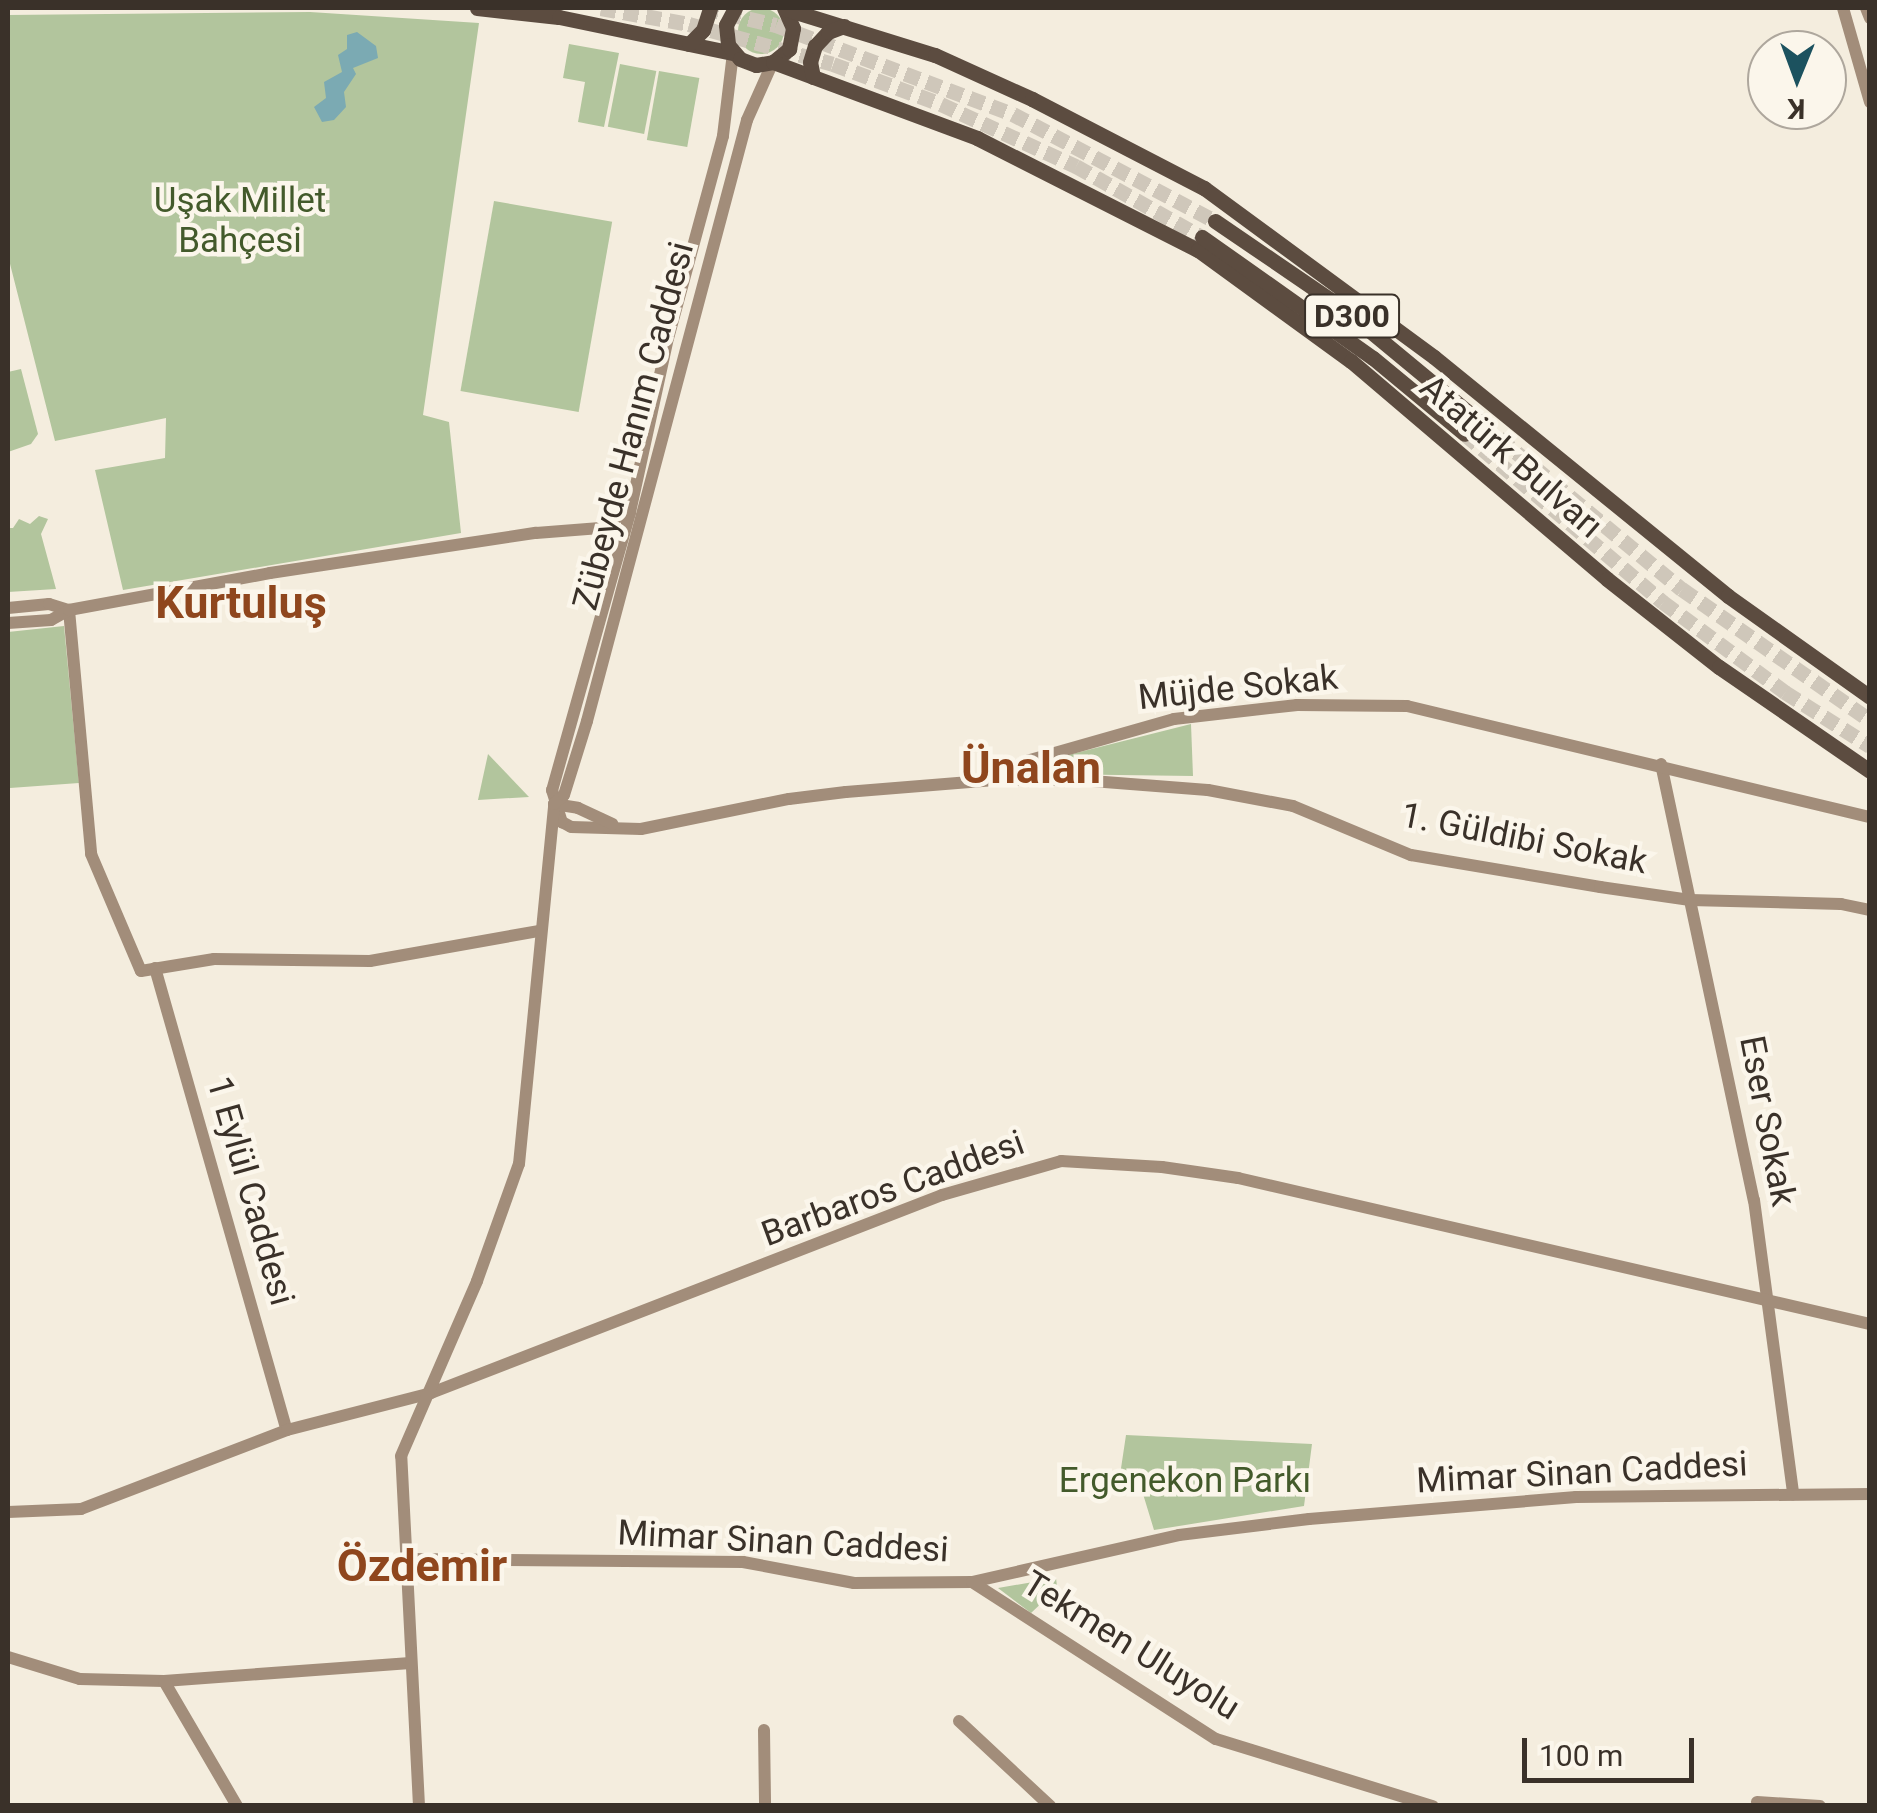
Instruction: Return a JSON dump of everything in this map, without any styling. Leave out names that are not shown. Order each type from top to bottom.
[{"type":"highway","name":"Atatürk Bulvarı","points":[[477,8],[560,17],[734,53],[756,65],[773,62],[977,138],[1198,250],[1351,361],[1606,578],[1719,668],[1870,771]]},
{"type":"highway","points":[[689,44],[703,30],[710,8]]},
{"type":"highway","points":[[734,8],[726,25],[734,53]]},
{"type":"highway","name":"Atatürk Bulvarı","points":[[773,62],[793,39],[785,8]]},
{"type":"highway","name":"Atatürk Bulvarı","points":[[785,8],[935,55],[1204,188],[1434,357],[1728,596],[1870,697]]},
{"type":"highway","points":[[813,78],[814,46],[828,32],[844,26]]},
{"type":"highway","name":"Atatürk Bulvarı","points":[[1214,221],[1341,307],[1481,423]]},
{"type":"highway","name":"Atatürk Bulvarı","points":[[1202,237],[1373,358],[1465,434]]},
{"type":"street","points":[[1843,8],[1870,102]]},
{"type":"street","points":[[1866,8],[1870,18]]},
{"type":"street","name":"Zübeyde Hanım Caddesi","points":[[419,1806],[401,1456],[414,1419],[431,1393],[519,1164],[554,804],[552,790],[626,526],[668,338],[723,136],[734,53]]},
{"type":"street","name":"Zübeyde Hanım Caddesi","points":[[554,804],[564,795],[588,720],[747,120],[773,62]]},
{"type":"street","points":[[8,623],[50,620],[69,610],[270,573],[536,533],[626,526]]},
{"type":"street","points":[[8,608],[49,604],[69,610]]},
{"type":"street","name":"1 Eylül Caddesi","points":[[69,610],[91,854],[148,969],[287,1430]]},
{"type":"street","name":"Müjde Sokak","points":[[554,804],[578,808],[614,825],[640,830],[789,799],[995,780],[1023,762],[1110,734],[1174,719],[1297,705],[1407,706],[1868,814]]},
{"type":"street","name":"Eser Sokak","points":[[1661,764],[1744,1146],[1793,1494]]},
{"type":"street","name":"1. Güldibi Sokak","points":[[995,780],[1079,780],[1208,790],[1293,806],[1412,855],[1690,900],[1841,904],[1870,910]]},
{"type":"street","points":[[148,969],[214,959],[370,962],[539,931]]},
{"type":"street","name":"Barbaros Caddesi","points":[[8,1512],[81,1509],[287,1430],[431,1393],[942,1195],[1061,1161],[1225,1176],[1870,1324]]},
{"type":"street","name":"Mimar Sinan Caddesi","points":[[406,1560],[743,1562],[854,1583],[972,1582],[1179,1535],[1272,1522],[1576,1498],[1870,1494]]},
{"type":"street","name":"Tekmen Uluyolu","points":[[972,1582],[1216,1739],[1433,1806]]},
{"type":"street","points":[[8,1657],[80,1679],[164,1681],[410,1664]]},
{"type":"street","points":[[164,1681],[237,1804]]},
{"type":"street","points":[[959,1721],[1050,1806]]},
{"type":"street","points":[[764,1730],[769,1799],[765,1806]]},
{"type":"street","points":[[1757,1802],[1820,1806]]},
{"type":"green space","points":[[761,8],[777,15],[784,31],[777,47],[761,54],[745,47],[738,31],[745,15]]},
{"type":"green space","name":"Uşak Millet Bahçesi","points":[[310,12],[479,23],[423,415],[449,422],[461,533],[123,590],[95,470],[165,458],[166,418],[55,441],[8,256],[8,15]]},
{"type":"green space","points":[[569,44],[619,53],[604,127],[578,122],[585,82],[563,78]]},
{"type":"green space","points":[[620,64],[656,71],[644,134],[608,127]]},
{"type":"green space","points":[[659,71],[699,78],[687,147],[647,140]]},
{"type":"green space","points":[[494,201],[612,222],[579,412],[460,391]]},
{"type":"green space","points":[[21,369],[38,434],[31,444],[8,452],[8,372]]},
{"type":"green space","points":[[39,516],[48,519],[41,534],[56,589],[8,592],[8,528],[13,528],[19,519],[30,524]]},
{"type":"green space","points":[[64,626],[79,783],[10,788],[8,632]]},
{"type":"green space","points":[[1191,724],[1193,776],[1045,774],[1044,761]]},
{"type":"green space","points":[[488,754],[529,797],[478,800]]},
{"type":"green space","name":"Ergenekon Parkı","points":[[1126,1435],[1312,1444],[1304,1506],[1154,1530],[1143,1494],[1117,1495]]},
{"type":"green space","points":[[1056,1578],[1058,1595],[1047,1598],[1031,1613],[998,1588]]},
{"type":"water","points":[[357,32],[376,46],[378,58],[353,68],[356,74],[344,92],[346,107],[334,120],[322,122],[314,107],[326,98],[324,82],[342,72],[338,55],[347,49],[347,35]]},
{"type":"tunnel","points":[[601,8],[689,24],[833,64],[941,104],[1076,166],[1202,237]]},
{"type":"tunnel","points":[[704,8],[776,25],[1013,114],[1215,221]]},
{"type":"tunnel","points":[[1481,423],[1682,589],[1870,720]]},
{"type":"tunnel","points":[[1465,434],[1663,602],[1785,692],[1870,746]]},
{"type":"district","name":"Kurtuluş","points":[[241,603]]},
{"type":"district","name":"Ünalan","points":[[1031,768]]},
{"type":"district","name":"Özdemir","points":[[422,1566]]}]
